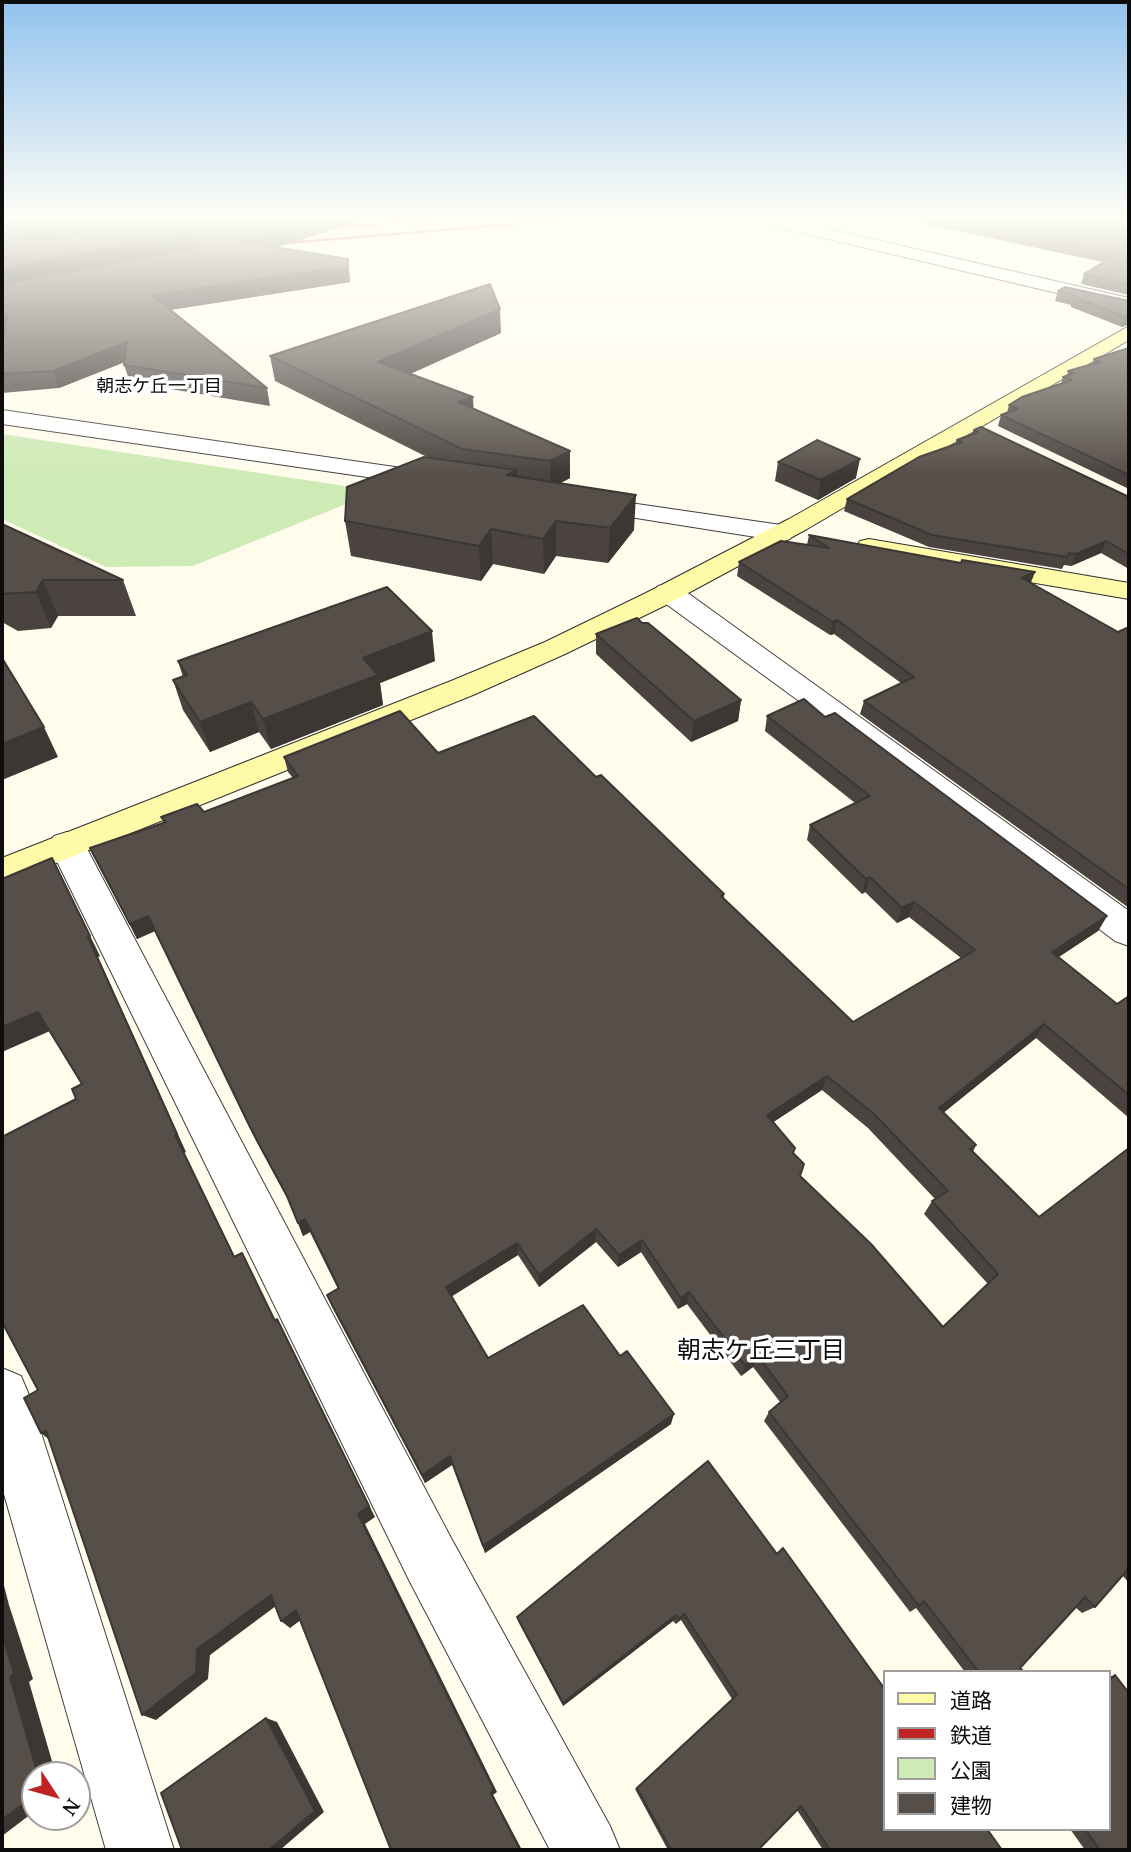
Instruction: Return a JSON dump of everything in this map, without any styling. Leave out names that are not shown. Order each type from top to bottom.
[{"type":"street","points":[[2,872],[462,688],[555,648],[982,429],[1129,332]]},
{"type":"street","points":[[2,417],[455,483]]},
{"type":"street","points":[[564,500],[834,541],[1129,592]]},
{"type":"street","points":[[668,592],[1129,931]]},
{"type":"street","points":[[67,845],[430,1559],[586,1850]]},
{"type":"street","points":[[2,1395],[140,1850]]},
{"type":"green space","points":[[2,434],[378,491],[193,566],[106,567],[2,519]]},
{"type":"building","points":[[2,303],[162,303],[267,388],[124,365],[127,342],[53,371],[2,374],[2,342],[8,313],[2,315]]},
{"type":"building","points":[[431,303],[498,303],[500,309],[378,362],[473,397],[458,402],[570,451],[550,461],[462,449],[270,356]]},
{"type":"building","points":[[1090,303],[1129,303],[1129,315],[1125,317]]},
{"type":"building","points":[[1129,348],[1129,475],[1001,415],[1018,409],[1009,405],[1022,397],[1072,380],[1063,377],[1074,373],[1068,371],[1100,362],[1094,359]]},
{"type":"building","points":[[981,427],[1129,497],[1129,554],[1106,541],[1076,554],[1069,553],[1067,557],[932,535],[847,499],[919,457],[962,442],[957,440],[978,432],[974,430]]},
{"type":"building","points":[[817,440],[860,459],[821,480],[778,462]]},
{"type":"building","points":[[424,457],[517,470],[507,475],[636,495],[610,528],[556,521],[543,539],[491,529],[479,546],[345,521],[347,487]]},
{"type":"building","points":[[2,524],[123,580],[43,580],[36,592],[2,594]]},
{"type":"building","points":[[809,535],[961,563],[962,560],[1035,572],[1022,578],[1118,632],[1129,627],[1129,889],[864,701],[914,677],[837,620],[833,622],[739,562],[781,541],[829,548]]},
{"type":"building","points":[[387,587],[432,631],[363,658],[378,675],[263,719],[251,702],[200,722],[173,680],[187,675],[178,661]]},
{"type":"building","points":[[637,618],[642,623],[648,623],[741,700],[694,721],[596,634]]},
{"type":"building","points":[[2,658],[44,727],[2,744]]},
{"type":"building","points":[[804,699],[825,717],[835,713],[1107,916],[1052,952],[1117,1004],[1129,996],[1129,1095],[1044,1024],[939,1108],[976,1145],[970,1149],[1039,1217],[1129,1148],[1129,1568],[1095,1607],[1085,1597],[1020,1668],[1022,1670],[977,1670],[924,1601],[919,1606],[769,1412],[788,1396],[758,1356],[745,1365],[689,1292],[681,1298],[642,1240],[619,1255],[596,1229],[539,1275],[517,1243],[446,1287],[488,1358],[583,1305],[620,1356],[627,1351],[674,1414],[483,1546],[450,1456],[422,1475],[327,1295],[339,1288],[305,1219],[298,1223],[148,916],[130,924],[90,848],[166,822],[161,817],[197,804],[204,812],[298,776],[284,757],[400,711],[438,753],[534,716],[596,777],[601,775],[724,894],[721,896],[853,1022],[975,950],[914,902],[902,908],[870,877],[866,879],[810,825],[870,796],[767,716]],"holes":[[[827,1076],[874,1114],[948,1191],[932,1201],[998,1274],[943,1327],[871,1244],[800,1176],[804,1164],[793,1153],[795,1148],[767,1115]]]},
{"type":"building","points":[[52,858],[90,936],[88,937],[177,1134],[175,1135],[234,1257],[242,1253],[369,1506],[358,1514],[494,1790],[491,1793],[520,1850],[391,1850],[296,1610],[281,1621],[271,1595],[197,1649],[196,1673],[142,1715],[46,1431],[41,1433],[24,1398],[38,1390],[2,1322],[2,1137],[76,1099],[72,1089],[82,1084],[38,1012],[2,1027],[2,879]]},
{"type":"building","points":[[708,1461],[777,1554],[783,1548],[883,1687],[883,1831],[988,1831],[1002,1850],[830,1850],[801,1806],[758,1850],[671,1850],[637,1788],[737,1695],[684,1614],[679,1619],[676,1615],[563,1703],[517,1617]]},
{"type":"building","points":[[2,1634],[14,1673],[10,1677],[34,1761],[21,1761],[21,1806],[2,1820]]},
{"type":"building","points":[[1115,1675],[1129,1693],[1129,1850],[1100,1850],[1086,1831],[1110,1831],[1110,1680]]},
{"type":"building","points":[[266,1718],[315,1811],[269,1850],[182,1850],[161,1793]]},
{"type":"district","name":"朝志ケ丘一丁目","points":[[159,387]]},
{"type":"district","name":"朝志ケ丘三丁目","points":[[761,1351]]}]
